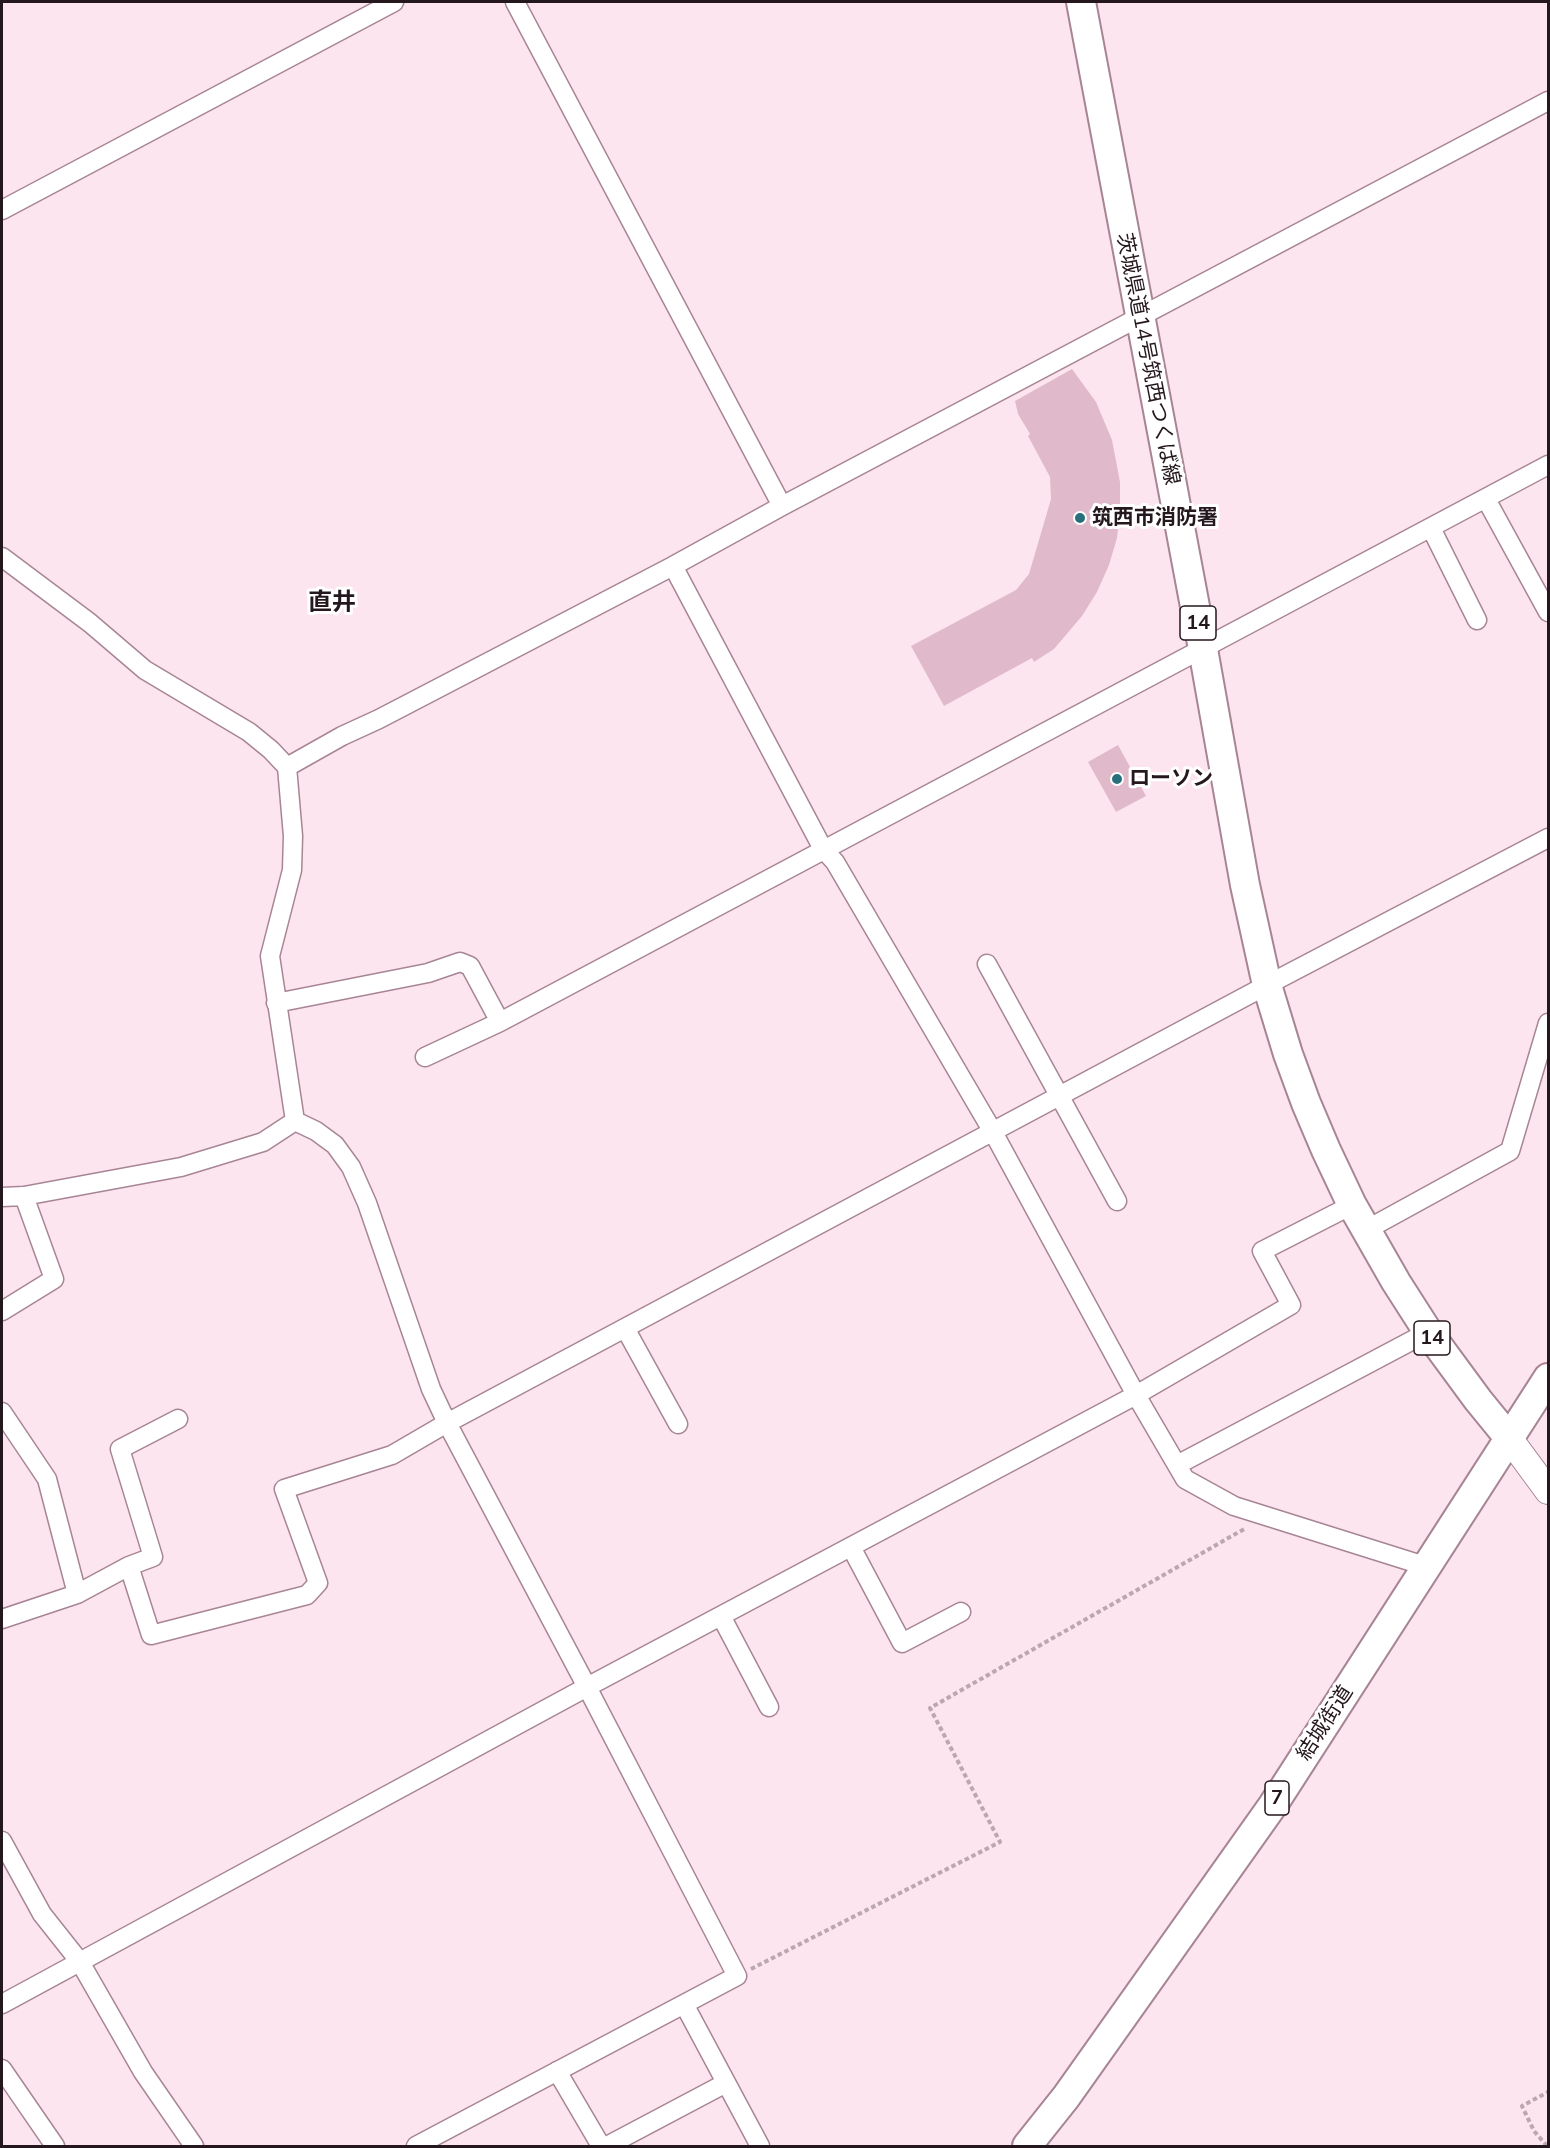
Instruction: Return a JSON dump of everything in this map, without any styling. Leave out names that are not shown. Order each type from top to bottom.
[{"type":"main road","name":"茨城県道14号筑西つくば線","points":[[1081,2],[1203,649],[1245,885],[1267,985],[1306,1103],[1352,1205],[1428,1332],[1509,1438]]},
{"type":"main road","name":"結城街道","points":[[1027,2146],[1065,2097],[1273,1805],[1548,1378]]},
{"type":"main road","points":[[1509,1438],[1548,1491]]},
{"type":"street","points":[[2,210],[394,2]]},
{"type":"street","points":[[515,2],[782,506]]},
{"type":"street","points":[[286,767],[673,566],[782,506],[1548,101]]},
{"type":"street","points":[[425,1057],[500,1022],[1548,465]]},
{"type":"street","points":[[1486,499],[1548,612]]},
{"type":"street","points":[[1431,528],[1477,620]]},
{"type":"street","points":[[2,557],[90,623],[145,670],[249,732],[271,750],[286,767],[293,836],[292,870],[270,956],[295,1121]]},
{"type":"street","points":[[673,566],[823,849],[835,862],[993,1132],[1136,1395],[1185,1479],[1234,1506],[1425,1566]]},
{"type":"street","points":[[129,1566],[151,1635],[307,1594],[318,1583],[284,1489],[392,1455],[447,1423],[1267,985],[1548,838]]},
{"type":"street","points":[[276,1003],[428,973],[460,962],[470,966],[500,1022]]},
{"type":"street","points":[[987,964],[1117,1201]]},
{"type":"street","points":[[1366,1230],[1510,1151],[1548,1023]]},
{"type":"street","points":[[2,1197],[24,1196],[181,1167],[263,1142],[295,1121]]},
{"type":"street","points":[[295,1121],[316,1131],[335,1145],[351,1167],[368,1203],[431,1389],[447,1423],[737,1976],[416,2146]]},
{"type":"street","points":[[2,1311],[54,1279],[24,1196]]},
{"type":"street","points":[[2,2004],[587,1687],[1136,1395],[1291,1305],[1262,1251],[1352,1205]]},
{"type":"street","points":[[625,1328],[678,1424]]},
{"type":"street","points":[[1177,1465],[1428,1332]]},
{"type":"street","points":[[2,1412],[47,1479],[77,1594]]},
{"type":"street","points":[[2,1619],[77,1594],[129,1566],[153,1557],[120,1449],[178,1419]]},
{"type":"street","points":[[851,1547],[902,1643],[961,1612]]},
{"type":"street","points":[[721,1616],[769,1707]]},
{"type":"street","points":[[2,1841],[42,1914],[80,1962],[142,2072],[194,2146]]},
{"type":"street","points":[[684,2004],[760,2146]]},
{"type":"street","points":[[2,2069],[55,2146]]},
{"type":"street","points":[[557,2071],[601,2146]]},
{"type":"street","points":[[607,2146],[726,2083]]},
{"type":"path","points":[[737,1976],[1000,1842],[930,1707],[1267,1516]]},
{"type":"path","points":[[1547,2146],[1534,2131],[1522,2106],[1548,2092]]},
{"type":"building","points":[[1072,369],[1096,402],[1112,440],[1120,482],[1117,538],[1109,565],[1097,592],[1082,616],[1054,649],[1034,662],[1032,658],[944,706],[911,646],[1016,590],[1029,574],[1051,499],[1050,477],[1028,436],[1030,434],[1018,414],[1015,401]]},
{"type":"building","name":"ローソン","points":[[1118,745],[1146,796],[1116,812],[1088,762]]},
{"type":"place","name":"筑西市消防署","points":[[1080,518]]},
{"type":"place","name":"ローソン","points":[[1117,779]]},
{"type":"district","name":"直井","points":[[332,603]]}]
